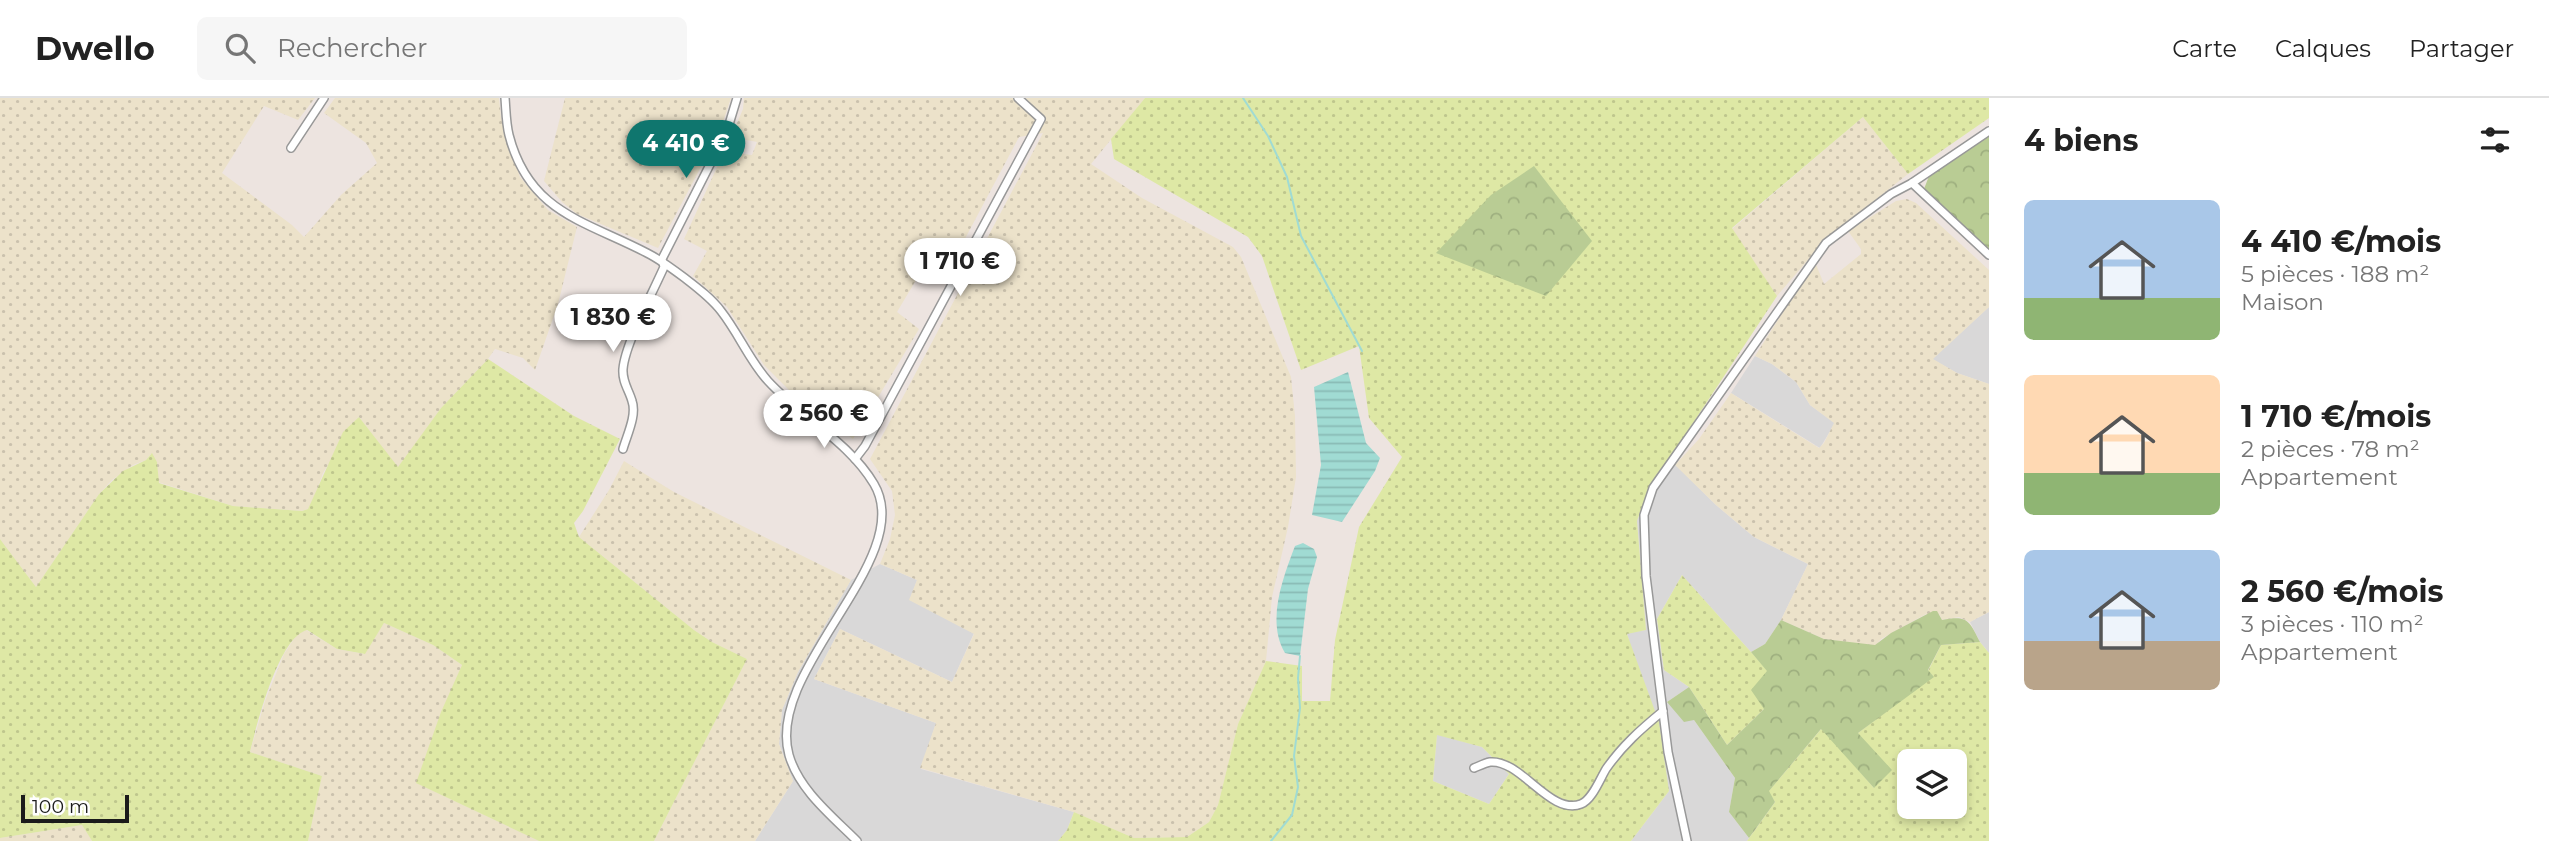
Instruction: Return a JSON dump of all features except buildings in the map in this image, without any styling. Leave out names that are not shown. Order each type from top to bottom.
[{"type":"street","points":[[290,148],[324,98]]},
{"type":"street","points":[[505,98],[508,132],[524,171],[540,193],[558,210],[579,222],[663,262],[715,304],[752,361],[770,383],[856,459],[878,492],[883,513],[881,533],[873,556],[803,679],[789,714],[786,733],[789,755],[801,781],[857,841]]},
{"type":"street","points":[[623,449],[634,406],[623,368],[664,267],[663,262],[727,131],[737,98]]},
{"type":"street","points":[[856,459],[1041,119],[1018,98]]},
{"type":"street","points":[[1686,841],[1662,711],[1644,542],[1644,515],[1653,488],[1826,243],[1891,194],[1912,183],[1989,131]]},
{"type":"street","points":[[1912,183],[1989,255]]},
{"type":"street","points":[[1474,768],[1490,762],[1506,765],[1552,798],[1566,804],[1578,805],[1586,801],[1614,757],[1633,734],[1662,711]]},
{"type":"shaded area","points":[[0,98],[315,98],[298,120],[264,106],[222,173],[304,237],[341,195],[377,163],[366,143],[324,113],[335,98],[499,98],[501,118],[520,177],[548,210],[577,227],[558,304],[535,370],[523,358],[495,349],[441,408],[398,468],[359,417],[323,473],[312,504],[302,511],[233,506],[158,482],[157,462],[151,454],[146,460],[133,465],[112,480],[99,494],[36,587],[0,539]]},
{"type":"shaded area","points":[[565,98],[731,98],[720,131],[658,248],[577,214],[562,202],[544,181]]},
{"type":"shaded area","points":[[744,98],[1145,98],[1091,164],[1142,198],[1233,247],[1241,257],[1291,377],[1296,477],[1272,597],[1266,661],[1238,724],[1218,805],[1209,822],[1187,837],[1134,838],[1074,812],[920,768],[936,723],[814,679],[840,629],[952,682],[974,634],[909,600],[917,580],[880,564],[890,539],[895,515],[892,491],[870,459],[1043,133],[1019,137],[950,267],[931,255],[897,312],[919,329],[853,439],[789,390],[764,365],[727,307],[693,276],[707,251],[684,239],[724,152],[752,155],[757,142],[731,137],[743,109]]},
{"type":"shaded area","points":[[1863,117],[1908,174],[1826,239],[1777,296],[1732,229]]},
{"type":"shaded area","points":[[1907,199],[1916,203],[1989,270],[1989,307],[1933,359],[1957,373],[1989,384],[1989,612],[1970,622],[1959,617],[1942,620],[1939,614],[1926,614],[1881,639],[1876,645],[1867,645],[1824,639],[1781,620],[1808,564],[1754,537],[1675,465],[1699,439],[1731,393],[1819,448],[1824,443],[1834,423],[1810,405],[1796,382],[1772,364],[1755,356],[1815,262],[1824,284],[1861,254],[1861,249],[1848,231],[1896,201]]},
{"type":"shaded area","points":[[1989,307],[1989,384],[1957,373],[1932,359]]},
{"type":"shaded area","points":[[1755,356],[1772,364],[1796,382],[1810,405],[1835,423],[1820,448],[1731,393]]},
{"type":"shaded area","points":[[1670,459],[1716,505],[1754,537],[1808,564],[1781,620],[1765,644],[1751,652],[1682,575],[1657,619],[1664,670],[1689,687],[1667,702],[1694,720],[1735,778],[1729,812],[1749,838],[1747,841],[1631,841],[1669,791],[1627,633],[1646,630],[1637,521],[1645,499]]},
{"type":"shaded area","points":[[624,461],[674,492],[851,580],[798,672],[782,710],[779,744],[793,781],[755,841],[654,841],[747,659],[694,630],[579,537]]},
{"type":"shaded area","points":[[880,564],[917,580],[910,600],[974,633],[952,682],[840,629],[814,679],[936,723],[921,769],[1074,812],[1067,830],[1058,841],[755,841],[793,781],[779,744],[782,710],[798,672],[851,580]]},
{"type":"shaded area","points":[[1989,612],[1989,653],[1970,622]]},
{"type":"shaded area","points":[[384,623],[433,645],[462,665],[417,783],[539,841],[308,841],[322,776],[250,752],[265,701],[284,654],[298,633],[306,630],[337,649],[364,654]]},
{"type":"shaded area","points":[[1437,734],[1482,747],[1509,774],[1489,804],[1433,781]]},
{"type":"shaded area","points":[[82,825],[92,841],[0,841],[0,838]]},
{"type":"green space","points":[[1145,98],[1989,98],[1989,118],[1908,174],[1863,117],[1732,228],[1777,296],[1658,476],[1637,521],[1646,630],[1627,634],[1659,722],[1669,791],[1631,841],[1058,841],[1067,830],[1074,812],[1134,838],[1187,837],[1209,822],[1218,805],[1238,724],[1266,661],[1302,666],[1302,701],[1330,701],[1335,640],[1359,527],[1402,457],[1369,418],[1359,346],[1301,370],[1262,256],[1248,237],[1114,159],[1111,139]],"holes":[[[1437,735],[1482,747],[1509,774],[1489,804],[1433,781]]]},
{"type":"green space","points":[[1989,134],[1989,250],[1924,189],[1929,176]]},
{"type":"green space","points":[[1534,166],[1592,241],[1546,296],[1436,253],[1491,195]]},
{"type":"green space","points":[[488,359],[574,416],[620,439],[583,511],[574,523],[579,537],[694,630],[747,659],[654,841],[539,841],[416,783],[441,712],[462,665],[433,645],[384,623],[365,654],[337,649],[307,630],[297,636],[287,649],[270,684],[250,752],[322,776],[308,841],[92,841],[82,825],[0,838],[0,539],[36,587],[99,494],[123,471],[146,460],[152,453],[157,462],[159,483],[233,506],[302,511],[308,509],[343,432],[359,417],[398,467],[441,408]]},
{"type":"green space","points":[[1682,575],[1768,671],[1765,708],[1727,745],[1689,687],[1664,670],[1657,619]]},
{"type":"green space","points":[[1937,611],[1942,620],[1957,618],[1966,621],[1980,642],[1941,645],[1928,670],[1934,677],[1858,733],[1892,770],[1874,788],[1821,729],[1769,791],[1775,802],[1749,838],[1729,812],[1735,778],[1694,720],[1684,722],[1667,702],[1689,687],[1727,745],[1764,709],[1751,690],[1767,671],[1751,652],[1765,644],[1781,620],[1824,639],[1875,645],[1891,633]]},
{"type":"green space","points":[[1980,642],[1989,653],[1989,841],[1747,841],[1775,802],[1768,792],[1822,728],[1874,788],[1858,733],[1933,676],[1928,671],[1941,645]]},
{"type":"water","points":[[1348,372],[1366,443],[1380,458],[1375,471],[1342,522],[1312,515],[1321,465],[1314,387]]},
{"type":"water","points":[[1303,543],[1314,549],[1317,557],[1308,589],[1300,656],[1285,653],[1279,641],[1277,614],[1278,600],[1295,546]]},
{"type":"waterway","points":[[1243,98],[1268,136],[1287,177],[1301,236],[1362,351]]},
{"type":"waterway","points":[[1271,841],[1292,815],[1298,787],[1294,756],[1300,708],[1300,656]]}]
